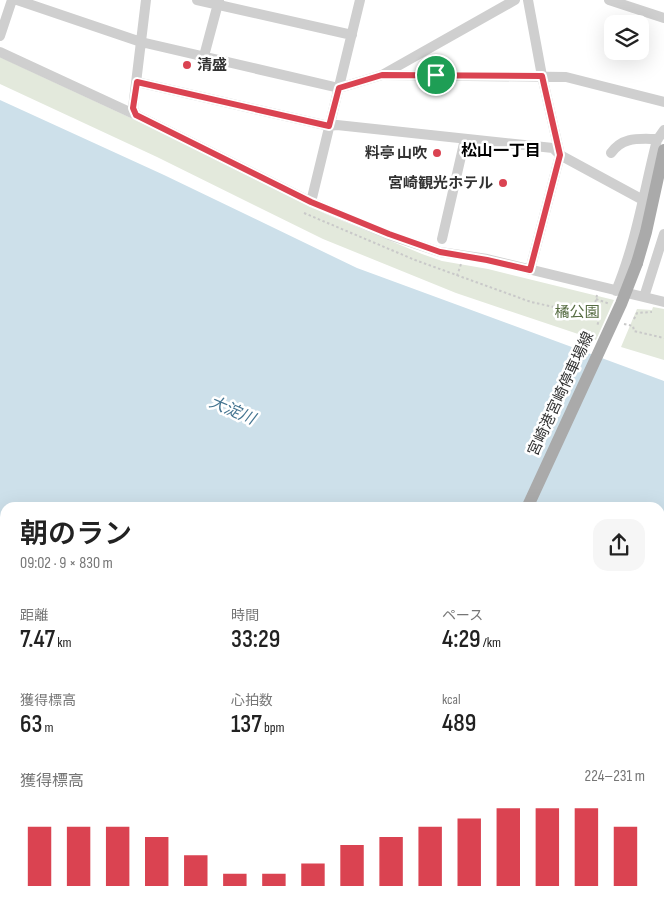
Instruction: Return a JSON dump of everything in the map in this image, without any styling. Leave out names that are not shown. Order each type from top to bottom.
[{"type":"main road","name":"宮崎港宮崎停車場線","points":[[530,502],[655,234],[662,140]]},
{"type":"main road","name":"宮崎港宮崎停車場線","points":[[539,502],[630,305],[655,234],[664,190]]},
{"type":"street","points":[[0,36],[12,0]]},
{"type":"street","points":[[17,0],[141,42],[339,88],[382,75],[515,0]]},
{"type":"street","points":[[136,115],[133,108],[146,0]]},
{"type":"street","points":[[197,0],[219,2],[352,35]]},
{"type":"street","points":[[311,202],[360,0]]},
{"type":"street","points":[[528,0],[542,76],[560,155],[530,270]]},
{"type":"street","points":[[609,0],[664,18]]},
{"type":"street","points":[[204,56],[219,2]]},
{"type":"street","points":[[0,52],[136,115],[311,202],[389,234],[440,252],[487,260],[664,302]]},
{"type":"street","points":[[382,75],[566,77],[664,102]]},
{"type":"street","points":[[137,82],[329,126],[553,148],[560,155],[643,200]]},
{"type":"street","points":[[442,239],[465,139]]},
{"type":"street","points":[[611,153],[622,142],[633,139],[662,140],[649,168],[643,200],[625,266],[616,291]]},
{"type":"street","points":[[644,297],[655,234]]},
{"type":"path","points":[[304,213],[415,260],[542,306],[552,306],[600,317],[597,326]]},
{"type":"path","points":[[457,276],[461,263]]},
{"type":"path","points":[[596,299],[612,304],[609,310]]},
{"type":"path","points":[[634,320],[637,313],[652,312]]},
{"type":"path","points":[[633,326],[634,331],[664,338]]},
{"type":"green space","name":"橘公園","points":[[0,57],[176,139],[326,214],[422,254],[442,261],[488,269],[614,300],[596,340],[456,293],[323,239],[157,157],[0,84]]},
{"type":"green space","name":"橘公園","points":[[653,307],[664,309],[664,360],[621,347],[637,309],[652,310]]},
{"type":"water","name":"大淀川","points":[[0,100],[164,175],[357,268],[664,381],[664,502],[0,502]]},
{"type":"place","name":"清盛","points":[[187,65]]},
{"type":"place","name":"料亭 山吹","points":[[437,153]]},
{"type":"place","name":"宮崎観光ホテル","points":[[503,183]]},
{"type":"district","name":"松山一丁目","points":[[501,151]]},
{"type":"route","points":[[382,75],[436,75],[542,76],[560,155],[530,270],[440,252],[389,234],[311,202],[136,115],[133,108],[137,82],[329,126],[339,88],[382,75]]}]
